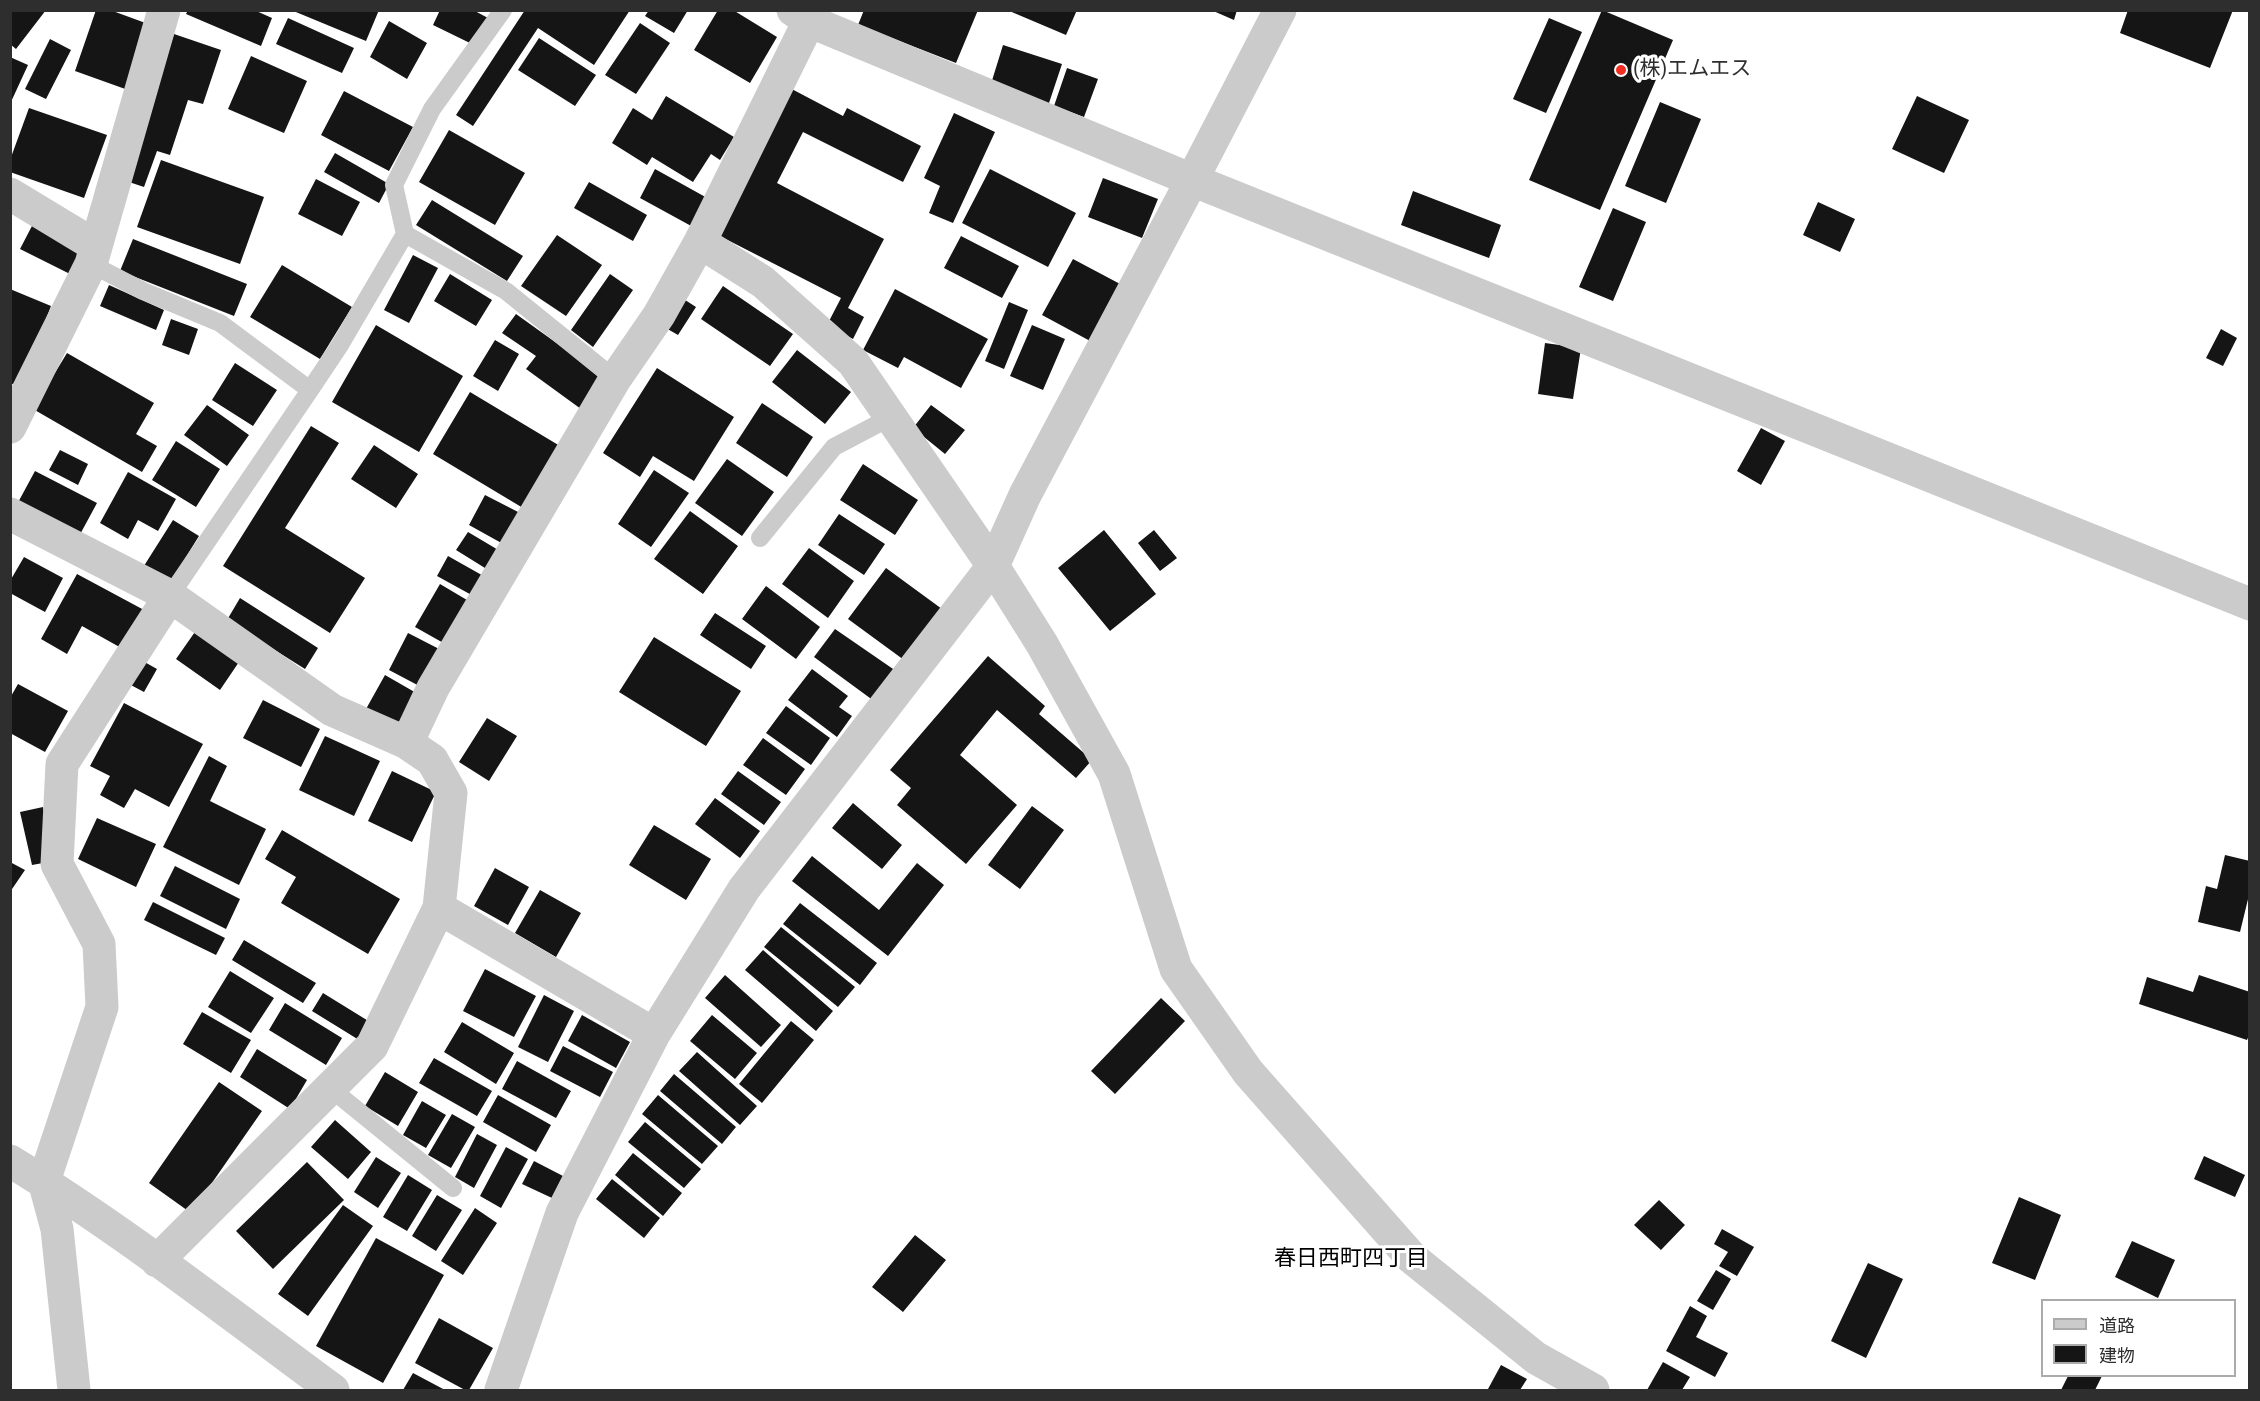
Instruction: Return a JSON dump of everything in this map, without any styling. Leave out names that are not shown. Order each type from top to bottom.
[{"type":"street","points":[[10,427],[93,255],[164,10]]},
{"type":"street","points":[[501,1390],[562,1212],[654,1034],[744,889],[993,566],[1025,495],[1280,10]]},
{"type":"street","points":[[407,743],[433,688],[615,379],[659,315],[700,243],[801,16],[1192,180],[2250,604]]},
{"type":"street","points":[[10,194],[93,255]]},
{"type":"street","points":[[700,243],[763,282],[853,363],[993,566],[1042,644],[1114,774],[1176,969],[1248,1072],[1412,1258],[1536,1358],[1593,1390]]},
{"type":"street","points":[[10,514],[170,596],[332,710],[407,743],[432,760],[451,793],[439,908],[372,1046],[157,1261]]},
{"type":"street","points":[[74,1390],[57,1229],[44,1181],[102,1007],[99,944],[57,864],[62,764],[170,596]]},
{"type":"street","points":[[439,908],[654,1034]]},
{"type":"street","points":[[10,1161],[44,1181],[157,1261],[333,1390]]},
{"type":"lane","points":[[170,596],[340,345],[405,234],[394,185],[432,109],[503,10]]},
{"type":"lane","points":[[405,234],[507,291],[615,379]]},
{"type":"lane","points":[[93,255],[143,291],[220,323],[310,390]]},
{"type":"lane","points":[[760,538],[834,447],[891,417]]},
{"type":"lane","points":[[330,1088],[453,1188]]},
{"type":"building","points":[[10,10],[46,10],[16,49],[10,44]]},
{"type":"building","points":[[96,10],[110,10],[151,25],[128,90],[75,71]]},
{"type":"building","points":[[188,10],[254,10],[272,18],[261,46],[186,14]]},
{"type":"building","points":[[291,10],[379,10],[366,41]]},
{"type":"building","points":[[440,10],[473,10],[488,18],[474,45],[433,25]]},
{"type":"building","points":[[525,10],[630,10],[594,65],[538,28],[473,126],[456,115]]},
{"type":"building","points":[[649,10],[688,10],[674,33],[645,16]]},
{"type":"building","points":[[718,10],[733,10],[777,37],[750,83],[694,50]]},
{"type":"building","points":[[864,10],[978,10],[956,63],[858,25]]},
{"type":"building","points":[[1007,10],[1077,10],[1066,35]]},
{"type":"building","points":[[1211,10],[1237,10],[1234,20]]},
{"type":"building","points":[[1602,10],[1673,40],[1600,210],[1529,180]]},
{"type":"building","points":[[2128,10],[2233,10],[2210,68],[2120,33]]},
{"type":"building","points":[[288,18],[354,48],[342,73],[276,44]]},
{"type":"building","points":[[1549,18],[1582,32],[1546,113],[1513,99]]},
{"type":"building","points":[[389,21],[427,43],[407,79],[370,57]]},
{"type":"building","points":[[640,23],[670,43],[636,94],[605,75]]},
{"type":"building","points":[[174,34],[221,50],[203,104],[188,100],[170,155],[157,151],[144,187],[126,181]]},
{"type":"building","points":[[539,38],[596,75],[575,106],[518,70]]},
{"type":"building","points":[[50,39],[71,50],[46,99],[25,89]]},
{"type":"building","points":[[1003,45],[1062,64],[1048,106],[990,87]]},
{"type":"building","points":[[251,56],[307,81],[284,133],[228,109]]},
{"type":"building","points":[[10,57],[28,65],[10,104]]},
{"type":"building","points":[[1067,68],[1098,79],[1084,117],[1054,106]]},
{"type":"building","points":[[786,86],[843,116],[847,108],[921,146],[903,182],[803,132],[777,183],[884,239],[848,308],[864,317],[853,339],[827,325],[841,298],[712,232]]},
{"type":"building","points":[[344,91],[413,127],[389,171],[321,135]]},
{"type":"building","points":[[666,96],[734,137],[720,160],[711,154],[693,182],[652,157],[647,165],[612,143],[633,108],[652,120]]},
{"type":"building","points":[[1917,96],[1969,120],[1944,173],[1892,149]]},
{"type":"building","points":[[1660,102],[1701,119],[1666,203],[1625,186]]},
{"type":"building","points":[[29,108],[107,135],[84,198],[10,172],[10,160]]},
{"type":"building","points":[[954,113],[995,132],[953,223],[929,213],[940,186],[924,178]]},
{"type":"building","points":[[449,130],[525,173],[495,225],[419,182]]},
{"type":"building","points":[[335,153],[389,184],[379,203],[324,172]]},
{"type":"building","points":[[161,160],[264,197],[240,264],[137,227]]},
{"type":"building","points":[[655,169],[709,199],[693,227],[640,198]]},
{"type":"building","points":[[990,169],[1076,213],[1048,267],[962,223]]},
{"type":"building","points":[[1103,178],[1158,199],[1142,238],[1088,217]]},
{"type":"building","points":[[316,179],[360,202],[342,236],[298,214]]},
{"type":"building","points":[[589,182],[647,215],[633,241],[574,208]]},
{"type":"building","points":[[1413,191],[1501,225],[1489,258],[1401,225]]},
{"type":"building","points":[[432,200],[523,256],[507,281],[416,225]]},
{"type":"building","points":[[1818,202],[1855,219],[1840,252],[1803,235]]},
{"type":"building","points":[[1613,208],[1646,222],[1613,301],[1579,287]]},
{"type":"building","points":[[33,224],[87,251],[74,276],[20,249]]},
{"type":"building","points":[[557,235],[602,265],[566,316],[521,286]]},
{"type":"building","points":[[961,236],[1019,266],[1002,298],[944,268]]},
{"type":"building","points":[[133,239],[247,284],[234,316],[120,271]]},
{"type":"building","points":[[413,255],[438,268],[409,323],[384,310]]},
{"type":"building","points":[[1073,259],[1122,285],[1092,342],[1042,315]]},
{"type":"building","points":[[282,265],[352,307],[320,359],[250,317]]},
{"type":"building","points":[[450,274],[492,300],[476,326],[434,301]]},
{"type":"building","points":[[610,274],[633,290],[593,347],[571,330]]},
{"type":"building","points":[[109,285],[164,310],[156,330],[100,306]]},
{"type":"building","points":[[723,286],[793,334],[770,366],[701,319]]},
{"type":"building","points":[[10,289],[51,306],[20,387],[10,383]]},
{"type":"building","points":[[895,289],[988,339],[961,388],[904,357],[898,368],[863,350]]},
{"type":"building","points":[[682,298],[696,307],[678,335],[664,327]]},
{"type":"building","points":[[1009,302],[1028,310],[1004,369],[985,361]]},
{"type":"building","points":[[516,314],[604,377],[581,409],[526,369],[536,356],[502,333]]},
{"type":"building","points":[[171,319],[198,329],[189,355],[162,345]]},
{"type":"building","points":[[376,325],[463,376],[419,452],[332,402]]},
{"type":"building","points":[[1032,325],[1065,339],[1043,390],[1010,376]]},
{"type":"building","points":[[2221,329],[2237,338],[2223,366],[2206,358]]},
{"type":"building","points":[[495,340],[519,354],[498,391],[473,376]]},
{"type":"building","points":[[1545,343],[1581,348],[1573,399],[1538,394]]},
{"type":"building","points":[[797,350],[851,392],[825,424],[772,382]]},
{"type":"building","points":[[67,353],[154,403],[136,434],[157,446],[142,472],[33,409]]},
{"type":"building","points":[[235,363],[277,390],[253,426],[212,400]]},
{"type":"building","points":[[657,368],[734,417],[694,481],[653,456],[640,477],[603,453]]},
{"type":"building","points":[[470,392],[560,446],[523,508],[433,454]]},
{"type":"building","points":[[762,403],[813,437],[787,477],[736,443]]},
{"type":"building","points":[[207,405],[249,435],[227,466],[184,435]]},
{"type":"building","points":[[931,405],[965,430],[945,454],[913,428]]},
{"type":"building","points":[[311,426],[339,443],[285,528],[365,578],[330,633],[223,566]]},
{"type":"building","points":[[1761,428],[1785,441],[1761,485],[1737,471]]},
{"type":"building","points":[[176,441],[220,469],[196,507],[152,480]]},
{"type":"building","points":[[374,445],[418,474],[396,508],[351,479]]},
{"type":"building","points":[[60,450],[88,464],[78,485],[49,470]]},
{"type":"building","points":[[727,459],[774,492],[742,536],[695,503]]},
{"type":"building","points":[[863,464],[918,500],[895,535],[840,500]]},
{"type":"building","points":[[654,470],[689,493],[651,547],[618,524]]},
{"type":"building","points":[[35,471],[97,503],[77,540],[15,508]]},
{"type":"building","points":[[128,472],[176,499],[158,531],[138,520],[128,539],[100,523]]},
{"type":"building","points":[[485,495],[522,514],[505,545],[469,525]]},
{"type":"building","points":[[690,511],[738,546],[703,594],[654,559]]},
{"type":"building","points":[[839,514],[885,544],[864,575],[818,545]]},
{"type":"building","points":[[173,520],[199,536],[168,586],[142,569]]},
{"type":"building","points":[[1104,530],[1156,594],[1110,631],[1058,568]]},
{"type":"building","points":[[1154,530],[1177,558],[1160,571],[1138,543]]},
{"type":"building","points":[[468,532],[505,554],[493,573],[456,550]]},
{"type":"building","points":[[809,548],[854,581],[828,618],[782,584]]},
{"type":"building","points":[[448,556],[487,578],[477,598],[437,576]]},
{"type":"building","points":[[24,557],[63,578],[45,612],[10,593],[10,581]]},
{"type":"building","points":[[886,568],[942,609],[904,660],[848,619]]},
{"type":"building","points":[[77,574],[144,610],[123,649],[82,626],[67,654],[41,639]]},
{"type":"building","points":[[440,584],[472,603],[447,645],[415,627]]},
{"type":"building","points":[[766,586],[820,627],[796,659],[742,619]]},
{"type":"building","points":[[240,598],[318,648],[305,669],[227,620]]},
{"type":"building","points":[[715,613],[766,646],[751,669],[700,635]]},
{"type":"building","points":[[197,629],[241,659],[220,690],[176,659]]},
{"type":"building","points":[[835,629],[896,671],[874,701],[814,657]]},
{"type":"building","points":[[408,633],[445,652],[425,689],[389,670]]},
{"type":"building","points":[[654,637],[741,691],[706,746],[619,692]]},
{"type":"building","points":[[988,656],[1045,706],[1039,714],[1092,760],[1076,778],[997,710],[960,755],[1017,805],[966,864],[897,805],[911,788],[890,770]]},
{"type":"building","points":[[141,660],[157,669],[144,692],[127,683]]},
{"type":"building","points":[[812,669],[848,696],[839,707],[852,716],[837,737],[788,700]]},
{"type":"building","points":[[385,675],[418,694],[400,728],[366,709]]},
{"type":"building","points":[[18,684],[68,711],[45,752],[10,733],[10,698]]},
{"type":"building","points":[[263,700],[320,729],[301,767],[243,738]]},
{"type":"building","points":[[124,703],[203,744],[169,807],[135,789],[124,808],[100,795],[110,776],[90,766]]},
{"type":"building","points":[[786,706],[830,738],[811,765],[766,733]]},
{"type":"building","points":[[487,718],[517,736],[489,781],[459,762]]},
{"type":"building","points":[[325,736],[380,761],[354,816],[299,790]]},
{"type":"building","points":[[763,738],[805,769],[786,795],[743,765]]},
{"type":"building","points":[[209,756],[227,766],[210,801],[266,829],[239,885],[163,847]]},
{"type":"building","points":[[392,771],[436,792],[412,842],[368,821]]},
{"type":"building","points":[[738,771],[781,802],[764,825],[721,794]]},
{"type":"building","points":[[715,798],[760,831],[740,858],[695,824]]},
{"type":"building","points":[[853,803],[902,845],[882,869],[832,828]]},
{"type":"building","points":[[1032,806],[1064,830],[1020,889],[988,865]]},
{"type":"building","points":[[43,807],[54,861],[32,865],[20,812]]},
{"type":"building","points":[[97,818],[156,844],[136,887],[78,859]]},
{"type":"building","points":[[654,825],[711,859],[686,900],[629,865]]},
{"type":"building","points":[[282,830],[400,899],[368,954],[281,903],[296,877],[265,859]]},
{"type":"building","points":[[2225,855],[2250,861],[2250,891],[2240,932],[2198,922],[2206,886],[2217,889]]},
{"type":"building","points":[[812,856],[879,910],[917,863],[944,885],[888,956],[792,881]]},
{"type":"building","points":[[10,862],[25,870],[10,892]]},
{"type":"building","points":[[175,866],[240,899],[226,929],[160,896]]},
{"type":"building","points":[[495,868],[529,887],[508,925],[474,906]]},
{"type":"building","points":[[540,890],[581,913],[556,957],[515,933]]},
{"type":"building","points":[[153,902],[225,938],[216,955],[144,920]]},
{"type":"building","points":[[800,903],[877,963],[860,985],[783,924]]},
{"type":"building","points":[[781,927],[855,987],[838,1007],[764,947]]},
{"type":"building","points":[[244,940],[316,983],[303,1003],[232,960]]},
{"type":"building","points":[[763,950],[833,1011],[816,1031],[745,970]]},
{"type":"building","points":[[485,969],[536,996],[514,1037],[463,1011]]},
{"type":"building","points":[[230,971],[274,998],[251,1033],[208,1007]]},
{"type":"building","points":[[725,975],[781,1025],[761,1047],[705,998]]},
{"type":"building","points":[[2199,975],[2250,992],[2250,1033],[2247,1040],[2139,1004],[2147,977],[2193,992]]},
{"type":"building","points":[[323,993],[370,1022],[359,1040],[312,1011]]},
{"type":"building","points":[[544,995],[574,1011],[548,1062],[518,1047]]},
{"type":"building","points":[[1161,998],[1185,1021],[1115,1094],[1091,1071]]},
{"type":"building","points":[[285,1003],[342,1038],[326,1065],[269,1030]]},
{"type":"building","points":[[202,1012],[251,1040],[231,1073],[183,1044]]},
{"type":"building","points":[[582,1015],[630,1042],[616,1068],[568,1041]]},
{"type":"building","points":[[712,1015],[757,1053],[735,1079],[690,1041]]},
{"type":"building","points":[[791,1021],[814,1040],[762,1103],[739,1084]]},
{"type":"building","points":[[462,1022],[514,1053],[496,1084],[444,1052]]},
{"type":"building","points":[[563,1046],[613,1072],[600,1097],[550,1071]]},
{"type":"building","points":[[257,1049],[307,1080],[290,1109],[240,1077]]},
{"type":"building","points":[[697,1052],[757,1106],[740,1125],[679,1071]]},
{"type":"building","points":[[434,1058],[492,1091],[477,1116],[419,1083]]},
{"type":"building","points":[[517,1061],[571,1091],[556,1118],[502,1089]]},
{"type":"building","points":[[385,1072],[418,1092],[398,1126],[365,1106]]},
{"type":"building","points":[[674,1074],[736,1127],[722,1144],[660,1091]]},
{"type":"building","points":[[219,1082],[262,1111],[191,1213],[149,1183]]},
{"type":"building","points":[[498,1095],[551,1125],[536,1152],[483,1122]]},
{"type":"building","points":[[658,1095],[718,1146],[702,1164],[642,1114]]},
{"type":"building","points":[[422,1101],[446,1115],[426,1148],[403,1135]]},
{"type":"building","points":[[452,1114],[475,1127],[451,1168],[428,1155]]},
{"type":"building","points":[[335,1120],[371,1152],[348,1179],[311,1147]]},
{"type":"building","points":[[645,1122],[701,1169],[684,1188],[628,1142]]},
{"type":"building","points":[[477,1134],[497,1145],[474,1188],[455,1177]]},
{"type":"building","points":[[506,1147],[528,1159],[501,1208],[480,1196]]},
{"type":"building","points":[[633,1153],[682,1193],[663,1216],[615,1175]]},
{"type":"building","points":[[2204,1156],[2245,1175],[2235,1197],[2194,1179]]},
{"type":"building","points":[[376,1157],[401,1173],[378,1208],[354,1192]]},
{"type":"building","points":[[534,1161],[563,1176],[552,1198],[522,1184]]},
{"type":"building","points":[[307,1162],[344,1200],[273,1269],[236,1231]]},
{"type":"building","points":[[408,1175],[432,1190],[407,1231],[383,1217]]},
{"type":"building","points":[[612,1179],[660,1218],[644,1238],[596,1199]]},
{"type":"building","points":[[437,1195],[462,1210],[436,1251],[412,1236]]},
{"type":"building","points":[[2019,1197],[2061,1215],[2035,1280],[1992,1263]]},
{"type":"building","points":[[1659,1200],[1685,1225],[1661,1250],[1634,1225]]},
{"type":"building","points":[[343,1205],[373,1226],[308,1316],[278,1294]]},
{"type":"building","points":[[475,1208],[497,1223],[463,1275],[441,1261]]},
{"type":"building","points":[[1722,1229],[1754,1247],[1737,1276],[1719,1266],[1728,1252],[1714,1244]]},
{"type":"building","points":[[915,1235],[946,1260],[903,1312],[872,1287]]},
{"type":"building","points":[[376,1238],[444,1275],[383,1383],[316,1346]]},
{"type":"building","points":[[2132,1241],[2175,1260],[2158,1298],[2115,1277]]},
{"type":"building","points":[[1868,1263],[1903,1279],[1866,1358],[1831,1341]]},
{"type":"building","points":[[1716,1270],[1731,1279],[1713,1310],[1697,1301]]},
{"type":"building","points":[[1690,1306],[1707,1316],[1696,1337],[1728,1353],[1715,1377],[1666,1351]]},
{"type":"building","points":[[439,1318],[493,1348],[469,1390],[415,1363]]},
{"type":"building","points":[[1663,1362],[1690,1377],[1682,1390],[1647,1390]]},
{"type":"building","points":[[1501,1365],[1527,1379],[1520,1390],[1488,1389]]},
{"type":"building","points":[[413,1373],[445,1390],[403,1390]]},
{"type":"building","points":[[2068,1377],[2102,1377],[2095,1390],[2061,1390]]},
{"type":"place","name":"(株)エムエス","points":[[1621,70]]},
{"type":"district","name":"春日西町四丁目","points":[[1351,1259]]}]
